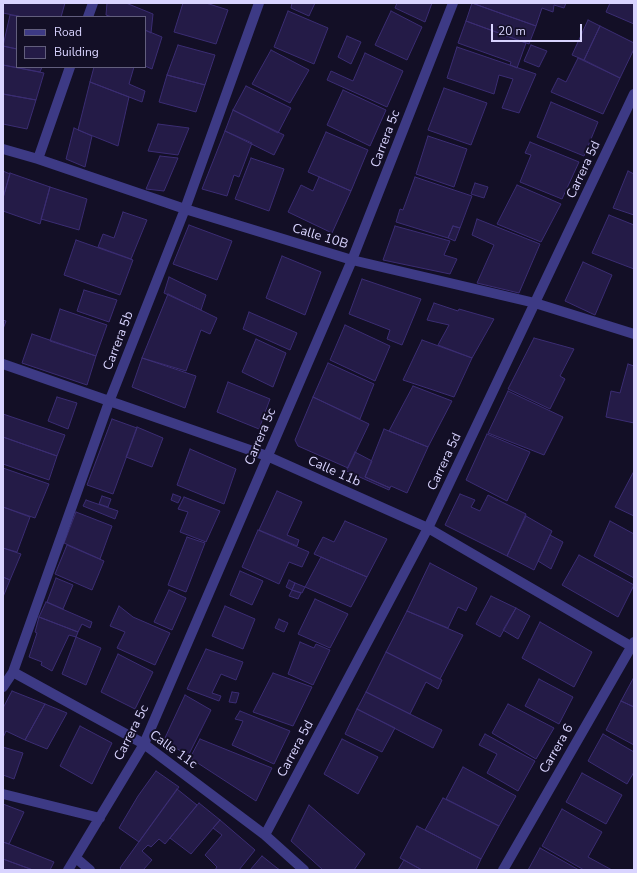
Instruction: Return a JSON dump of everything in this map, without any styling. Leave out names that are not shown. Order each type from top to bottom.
[{"type":"street","points":[[88,16],[93,3]]},
{"type":"street","name":"Carrera 5b","points":[[3,687],[13,672],[109,402],[185,209],[259,3]]},
{"type":"street","name":"Carrera 5c","points":[[68,870],[144,744],[352,260],[453,3]]},
{"type":"street","points":[[38,159],[70,68]]},
{"type":"street","name":"Carrera 5d","points":[[265,835],[428,528],[634,94]]},
{"type":"street","name":"Calle 10B","points":[[3,149],[38,159],[185,209],[352,260],[535,303],[634,334]]},
{"type":"street","name":"Calle 11b","points":[[3,364],[267,456],[428,528],[633,645]]},
{"type":"street","name":"Carrera 6","points":[[503,870],[633,645]]},
{"type":"street","name":"Calle 11c","points":[[13,672],[144,744],[265,835],[304,870]]},
{"type":"street","points":[[3,794],[100,818]]},
{"type":"street","points":[[76,858],[90,870]]},
{"type":"building","points":[[3,3],[65,3],[61,16],[18,16],[3,13]]},
{"type":"building","points":[[107,3],[126,3],[153,14],[151,33],[146,30],[146,16],[106,15]]},
{"type":"building","points":[[183,3],[206,3],[228,10],[216,44],[174,32]]},
{"type":"building","points":[[292,3],[315,3],[309,16],[291,8]]},
{"type":"building","points":[[397,3],[432,3],[425,22],[395,8]]},
{"type":"building","points":[[472,3],[566,3],[564,8],[554,5],[553,12],[542,8],[536,26]]},
{"type":"building","points":[[472,3],[536,26],[529,44],[466,21]]},
{"type":"building","points":[[610,3],[634,3],[634,24],[606,12]]},
{"type":"building","points":[[288,11],[328,28],[314,64],[274,47]]},
{"type":"building","points":[[391,11],[422,27],[407,60],[375,45]]},
{"type":"building","points":[[10,15],[16,16],[16,49],[3,46]]},
{"type":"building","points":[[588,20],[600,26],[584,60],[572,55]]},
{"type":"building","points":[[466,21],[526,43],[517,68],[510,65],[511,62],[458,43]]},
{"type":"building","points":[[600,26],[634,43],[634,49],[620,78],[584,60]]},
{"type":"building","points":[[146,30],[162,37],[152,69],[146,66]]},
{"type":"building","points":[[347,36],[361,42],[351,64],[338,57]]},
{"type":"building","points":[[178,45],[215,55],[205,85],[167,75]]},
{"type":"building","points":[[531,45],[547,51],[539,67],[524,61]]},
{"type":"building","points":[[3,46],[16,49],[16,67],[3,65]]},
{"type":"building","points":[[457,47],[536,74],[519,113],[502,108],[513,79],[499,75],[494,94],[447,78]]},
{"type":"building","points":[[271,50],[309,70],[290,103],[252,84]]},
{"type":"building","points":[[365,53],[403,71],[387,107],[327,80],[331,71],[353,81]]},
{"type":"building","points":[[578,58],[620,78],[603,114],[551,92],[558,78],[566,82]]},
{"type":"building","points":[[3,65],[44,73],[36,100],[3,94]]},
{"type":"building","points":[[19,68],[42,68],[40,72]]},
{"type":"building","points":[[94,68],[134,68],[129,84],[145,91],[142,102],[90,82]]},
{"type":"building","points":[[167,75],[205,85],[196,112],[159,102]]},
{"type":"building","points":[[90,82],[129,97],[118,146],[78,130]]},
{"type":"building","points":[[246,86],[291,108],[278,133],[233,110]]},
{"type":"building","points":[[444,88],[487,103],[471,145],[428,130]]},
{"type":"building","points":[[343,90],[386,110],[370,146],[327,125]]},
{"type":"building","points":[[3,94],[36,100],[27,129],[3,124]]},
{"type":"building","points":[[551,102],[598,122],[584,156],[537,137]]},
{"type":"building","points":[[233,110],[284,135],[274,155],[225,131]]},
{"type":"building","points":[[158,124],[189,128],[178,155],[148,151]]},
{"type":"building","points":[[74,128],[92,136],[85,167],[66,159]]},
{"type":"building","points":[[225,131],[252,143],[239,177],[234,175],[227,196],[202,189]]},
{"type":"building","points":[[326,132],[368,150],[351,191],[308,172]]},
{"type":"building","points":[[428,136],[467,149],[454,187],[416,174]]},
{"type":"building","points":[[530,142],[579,162],[562,199],[520,182],[531,155],[525,153]]},
{"type":"building","points":[[160,156],[178,158],[164,191],[146,189]]},
{"type":"building","points":[[251,158],[284,169],[269,211],[235,199]]},
{"type":"building","points":[[3,171],[10,174],[3,198]]},
{"type":"building","points":[[628,171],[634,174],[634,215],[613,208]]},
{"type":"building","points":[[10,173],[50,187],[40,224],[3,211],[3,198]]},
{"type":"building","points":[[319,177],[351,191],[332,233],[288,212],[301,185],[313,191]]},
{"type":"building","points":[[415,177],[472,196],[460,228],[453,226],[448,238],[396,222],[400,209],[403,210]]},
{"type":"building","points":[[475,183],[488,187],[484,198],[471,194]]},
{"type":"building","points":[[517,185],[561,204],[541,242],[497,224]]},
{"type":"building","points":[[50,187],[87,199],[79,230],[41,219]]},
{"type":"building","points":[[123,212],[147,220],[131,259],[98,247],[103,234],[114,238]]},
{"type":"building","points":[[609,215],[634,225],[634,269],[592,253]]},
{"type":"building","points":[[477,219],[540,244],[519,293],[477,283],[494,245],[472,235]]},
{"type":"building","points":[[189,225],[232,241],[217,280],[173,264]]},
{"type":"building","points":[[395,226],[450,241],[444,255],[457,259],[450,274],[383,260]]},
{"type":"building","points":[[453,226],[460,228],[455,241],[448,238]]},
{"type":"building","points":[[76,240],[133,260],[120,295],[64,275]]},
{"type":"building","points":[[282,256],[321,272],[305,315],[266,298]]},
{"type":"building","points":[[583,262],[612,275],[595,315],[565,301]]},
{"type":"building","points":[[169,277],[206,295],[201,310],[164,293]]},
{"type":"building","points":[[362,279],[421,299],[402,345],[387,339],[390,330],[349,314]]},
{"type":"building","points":[[84,290],[117,300],[109,322],[77,311]]},
{"type":"building","points":[[168,294],[217,318],[210,334],[201,330],[186,371],[142,358]]},
{"type":"building","points":[[434,303],[458,311],[459,309],[494,319],[472,358],[438,345],[449,325],[427,320]]},
{"type":"building","points":[[60,309],[107,325],[96,356],[50,341]]},
{"type":"building","points":[[249,312],[297,333],[290,350],[243,329]]},
{"type":"building","points":[[3,320],[6,321],[3,329]]},
{"type":"building","points":[[345,325],[390,346],[375,381],[330,360]]},
{"type":"building","points":[[32,334],[96,356],[87,385],[22,363]]},
{"type":"building","points":[[534,338],[574,349],[560,376],[565,379],[550,409],[508,389]]},
{"type":"building","points":[[256,339],[286,353],[273,387],[242,372]]},
{"type":"building","points":[[422,340],[472,358],[454,397],[403,380]]},
{"type":"building","points":[[142,358],[196,376],[185,408],[132,387]]},
{"type":"building","points":[[328,363],[374,384],[360,419],[313,397]]},
{"type":"building","points":[[628,364],[634,366],[634,423],[606,417],[611,391],[620,393]]},
{"type":"building","points":[[228,382],[270,399],[259,429],[217,412]]},
{"type":"building","points":[[413,386],[452,401],[428,447],[389,431]]},
{"type":"building","points":[[508,391],[563,417],[544,455],[488,433]]},
{"type":"building","points":[[57,397],[77,403],[68,429],[48,421]]},
{"type":"building","points":[[313,397],[369,424],[348,468],[298,446],[295,440]]},
{"type":"building","points":[[3,414],[65,435],[57,456],[3,437]]},
{"type":"building","points":[[112,419],[137,428],[113,494],[87,485]]},
{"type":"building","points":[[137,427],[163,438],[152,467],[126,457]]},
{"type":"building","points":[[384,429],[428,447],[407,493],[391,486],[390,488],[365,477]]},
{"type":"building","points":[[487,434],[530,452],[507,501],[466,480]]},
{"type":"building","points":[[3,437],[57,456],[49,480],[3,464]]},
{"type":"building","points":[[190,449],[236,469],[224,504],[177,485]]},
{"type":"building","points":[[355,452],[372,461],[365,477],[390,488],[389,490],[346,471]]},
{"type":"building","points":[[3,468],[49,484],[35,518],[3,507]]},
{"type":"building","points":[[634,471],[634,516],[615,507]]},
{"type":"building","points":[[277,491],[302,502],[287,535],[299,540],[297,546],[259,530]]},
{"type":"building","points":[[173,494],[181,497],[178,503],[171,500]]},
{"type":"building","points":[[460,494],[475,500],[471,507],[480,511],[488,495],[526,514],[507,556],[445,525]]},
{"type":"building","points":[[102,496],[111,499],[108,507],[99,504]]},
{"type":"building","points":[[184,497],[220,511],[206,542],[180,532],[188,512],[178,509]]},
{"type":"building","points":[[86,500],[118,511],[115,519],[83,506]]},
{"type":"building","points":[[3,507],[30,517],[17,552],[3,548]]},
{"type":"building","points":[[76,512],[112,526],[100,559],[64,543]]},
{"type":"building","points":[[526,516],[552,531],[534,570],[507,556]]},
{"type":"building","points":[[345,521],[387,539],[367,577],[314,554],[323,537],[334,542]]},
{"type":"building","points":[[610,521],[634,534],[634,578],[594,556]]},
{"type":"building","points":[[258,530],[309,552],[302,567],[289,562],[279,584],[242,567]]},
{"type":"building","points":[[550,535],[563,542],[551,569],[538,561]]},
{"type":"building","points":[[187,537],[205,543],[186,592],[168,585]]},
{"type":"building","points":[[67,545],[104,561],[92,590],[55,574]]},
{"type":"building","points":[[3,548],[21,554],[10,580],[3,577]]},
{"type":"building","points":[[579,555],[634,585],[618,617],[562,585]]},
{"type":"building","points":[[321,557],[367,577],[351,607],[305,587]]},
{"type":"building","points":[[430,563],[477,588],[466,611],[458,607],[448,628],[407,611]]},
{"type":"building","points":[[240,571],[263,581],[252,605],[230,595]]},
{"type":"building","points":[[3,577],[10,580],[3,597]]},
{"type":"building","points":[[56,578],[73,585],[63,609],[47,602]]},
{"type":"building","points":[[289,580],[295,583],[292,590],[286,587]]},
{"type":"building","points":[[295,583],[305,587],[302,593],[292,590]]},
{"type":"building","points":[[169,590],[186,598],[172,630],[154,622]]},
{"type":"building","points":[[292,590],[301,593],[298,599],[289,596]]},
{"type":"building","points":[[491,596],[516,608],[500,637],[476,624]]},
{"type":"building","points":[[315,599],[348,614],[330,648],[298,634]]},
{"type":"building","points":[[46,602],[92,622],[90,628],[82,624],[78,632],[39,617]]},
{"type":"building","points":[[119,606],[133,617],[170,633],[155,665],[117,648],[125,632],[110,626]]},
{"type":"building","points":[[225,606],[255,619],[243,649],[212,636]]},
{"type":"building","points":[[516,608],[530,616],[518,639],[503,630]]},
{"type":"building","points":[[407,611],[463,635],[440,679],[386,652]]},
{"type":"building","points":[[39,617],[78,632],[76,637],[69,635],[52,671],[41,665],[42,662],[29,657],[37,633],[35,632]]},
{"type":"building","points":[[279,619],[288,623],[284,632],[275,628]]},
{"type":"building","points":[[540,622],[592,652],[574,687],[522,658]]},
{"type":"building","points":[[76,637],[101,648],[86,685],[62,674]]},
{"type":"building","points":[[300,642],[314,648],[316,644],[330,650],[313,685],[288,674]]},
{"type":"building","points":[[206,649],[243,662],[236,680],[221,674],[212,693],[221,696],[219,701],[187,689]]},
{"type":"building","points":[[386,652],[442,680],[438,689],[426,682],[410,714],[366,692]]},
{"type":"building","points":[[118,654],[153,672],[135,709],[101,692]]},
{"type":"building","points":[[273,673],[312,687],[293,726],[253,712]]},
{"type":"building","points":[[634,677],[634,707],[621,701]]},
{"type":"building","points":[[539,679],[573,697],[559,724],[525,706]]},
{"type":"building","points":[[12,691],[45,704],[25,740],[6,731],[3,738],[3,708]]},
{"type":"building","points":[[232,692],[239,693],[236,703],[229,702]]},
{"type":"building","points":[[366,692],[442,730],[433,748],[357,709]]},
{"type":"building","points":[[185,695],[211,710],[188,756],[164,740]]},
{"type":"building","points":[[621,701],[634,707],[634,745],[606,730]]},
{"type":"building","points":[[45,704],[67,713],[47,749],[25,740]]},
{"type":"building","points":[[508,704],[554,728],[536,759],[492,733]]},
{"type":"building","points":[[357,709],[395,728],[382,752],[345,734]]},
{"type":"building","points":[[240,711],[290,731],[274,764],[232,745],[243,721],[235,719]]},
{"type":"building","points":[[80,726],[112,743],[92,784],[60,766]]},
{"type":"building","points":[[485,734],[535,761],[518,791],[487,773],[497,754],[479,745]]},
{"type":"building","points":[[603,734],[634,752],[634,772],[627,784],[588,761]]},
{"type":"building","points":[[200,739],[272,768],[256,801],[190,758]]},
{"type":"building","points":[[342,739],[378,757],[358,794],[324,774]]},
{"type":"building","points":[[3,747],[23,753],[14,779],[3,775]]},
{"type":"building","points":[[463,767],[516,796],[499,826],[446,799]]},
{"type":"building","points":[[156,771],[179,787],[139,842],[119,828],[138,796]]},
{"type":"building","points":[[582,773],[622,795],[606,824],[566,802]]},
{"type":"building","points":[[177,789],[197,805],[165,844],[159,839],[151,847],[148,845],[142,851],[152,860],[143,870],[122,870],[120,868]]},
{"type":"building","points":[[443,798],[499,826],[481,859],[425,830]]},
{"type":"building","points":[[199,803],[220,820],[191,854],[170,838]]},
{"type":"building","points":[[3,804],[24,812],[9,844],[3,842]]},
{"type":"building","points":[[309,805],[365,854],[354,870],[323,870],[291,841]]},
{"type":"building","points":[[562,809],[602,832],[588,857],[612,870],[584,870],[542,846]]},
{"type":"building","points":[[220,820],[255,850],[239,870],[215,870],[217,867],[205,855],[222,835],[213,828]]},
{"type":"building","points":[[417,826],[481,859],[476,870],[422,870],[400,858]]},
{"type":"building","points":[[3,842],[54,862],[50,870],[33,870],[3,859]]},
{"type":"building","points":[[540,848],[579,870],[528,870]]},
{"type":"building","points":[[262,856],[277,868],[280,870],[250,870]]},
{"type":"building","points":[[3,859],[33,870],[3,870]]},
{"type":"building","points":[[404,860],[422,870],[398,870]]}]
